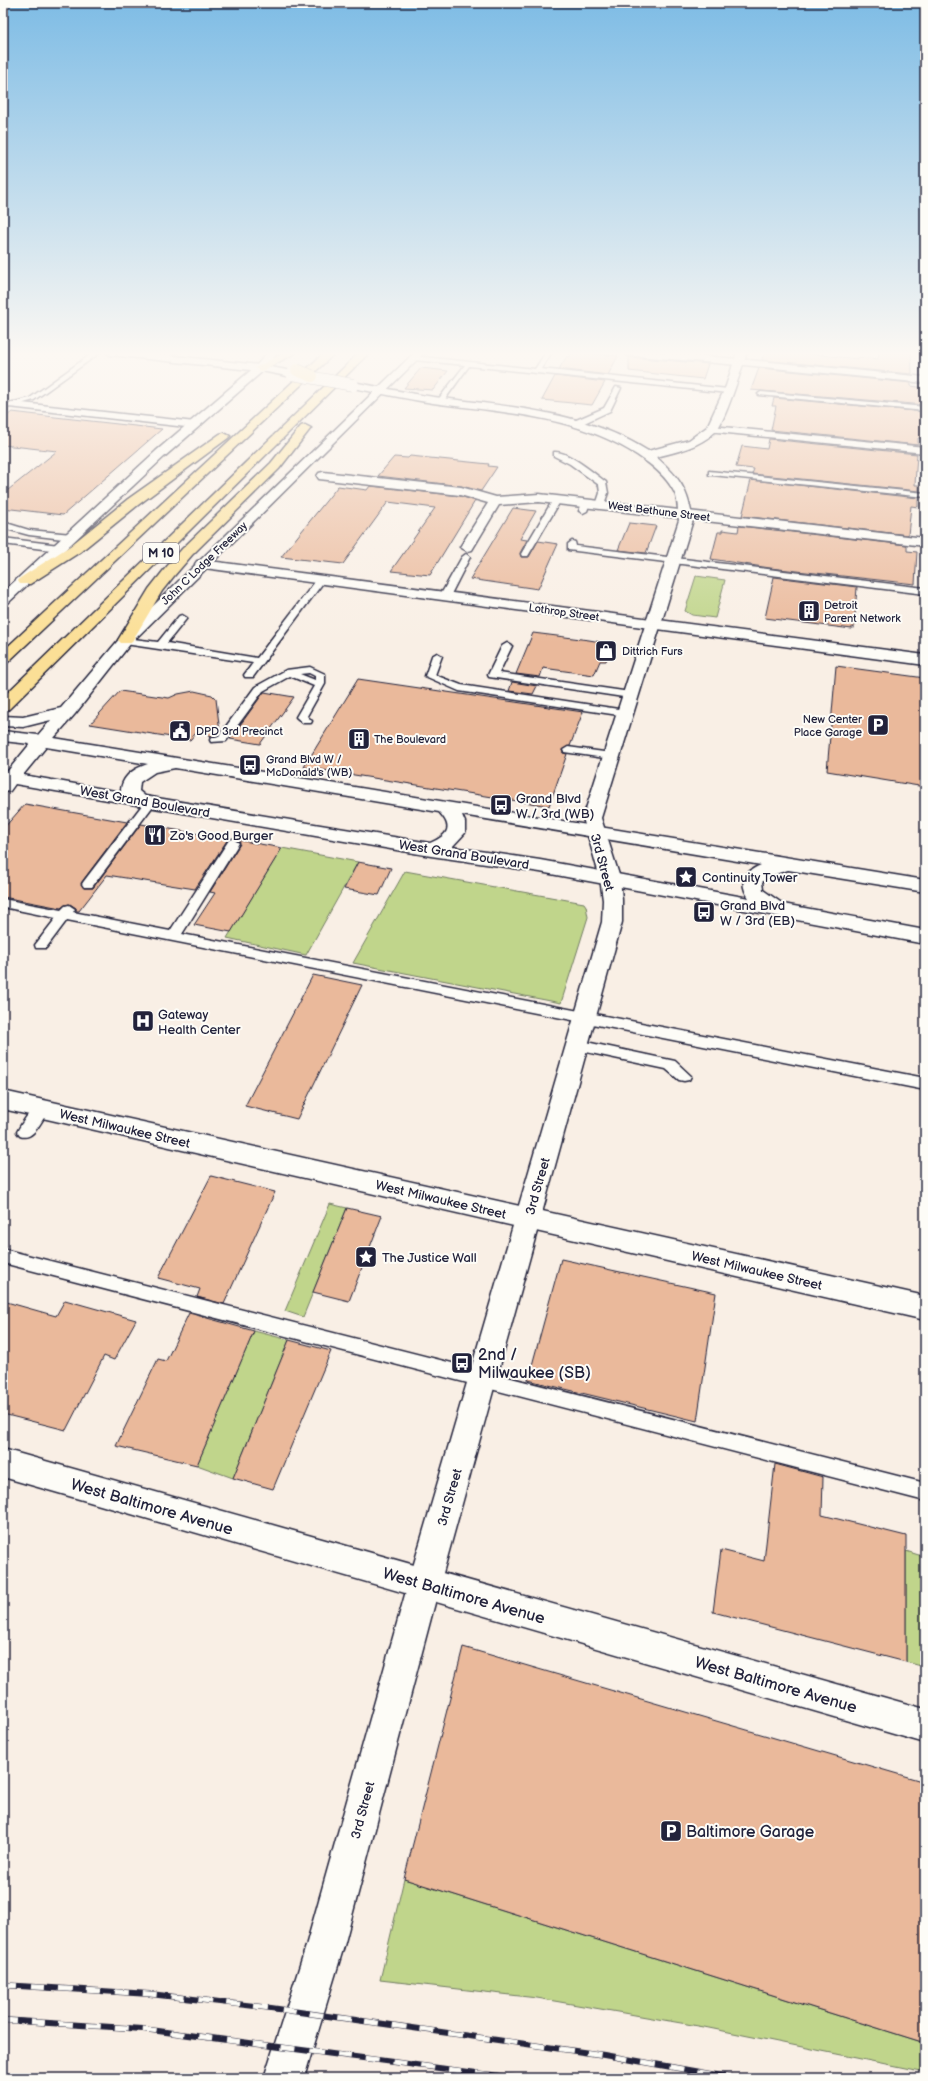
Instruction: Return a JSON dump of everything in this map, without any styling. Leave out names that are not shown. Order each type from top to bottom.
[{"type":"highway","points":[[25,581],[75,549],[133,502],[206,449]]},
{"type":"highway","name":"M 10","points":[[3,659],[227,449]]},
{"type":"highway","name":"M 10","points":[[4,724],[270,449]]},
{"type":"highway","points":[[126,641],[156,589],[169,573],[187,552],[275,466],[288,449]]},
{"type":"street","points":[[3,600],[166,449]]},
{"type":"street","name":"John C Lodge Freeway","points":[[6,781],[69,711],[126,641],[202,564],[320,449]]},
{"type":"street","name":"3rd Street","points":[[284,2078],[325,1946],[424,1584],[612,922],[613,902],[610,879],[594,832],[592,818],[630,695],[685,528],[686,515],[683,499],[674,481],[647,455],[636,449]]},
{"type":"street","points":[[647,455],[673,449]]},
{"type":"street","name":"West Bethune Street","points":[[323,476],[461,491],[495,501],[526,498],[557,500],[585,507],[600,505],[925,542]]},
{"type":"street","points":[[467,552],[495,501]]},
{"type":"street","name":"Lothrop Street","points":[[202,564],[925,660]]},
{"type":"street","points":[[4,724],[23,722],[69,711]]},
{"type":"street","points":[[4,724],[43,741],[925,886]]},
{"type":"street","points":[[146,801],[130,794],[129,786],[131,782],[146,770],[175,763]]},
{"type":"street","name":"West Grand Boulevard","points":[[6,781],[146,801],[431,850],[540,866],[925,937]]},
{"type":"street","points":[[431,850],[447,842],[457,833],[458,826],[454,816],[445,808]]},
{"type":"street","points":[[778,910],[763,902],[756,894],[752,888],[752,880],[758,873],[786,863]]},
{"type":"street","name":"West Milwaukee Street","points":[[3,1100],[925,1308]]},
{"type":"street","name":"West Baltimore Avenue","points":[[3,1463],[925,1726]]},
{"type":"lane","points":[[557,454],[573,462],[603,484],[604,493],[600,505]]},
{"type":"lane","points":[[712,473],[925,495]]},
{"type":"lane","points":[[525,554],[557,500]]},
{"type":"lane","points":[[3,525],[29,532],[72,537]]},
{"type":"lane","points":[[3,540],[59,548]]},
{"type":"lane","points":[[572,544],[571,548],[925,591]]},
{"type":"lane","points":[[445,596],[467,552]]},
{"type":"lane","points":[[249,675],[322,580]]},
{"type":"lane","points":[[157,645],[182,618]]},
{"type":"lane","points":[[126,641],[259,662]]},
{"type":"lane","points":[[507,646],[494,675],[630,695]]},
{"type":"lane","points":[[438,656],[430,676],[459,688],[528,701],[625,713]]},
{"type":"lane","points":[[215,740],[222,740],[259,688],[290,672],[301,670],[320,674],[320,684],[301,717],[307,721]]},
{"type":"lane","points":[[568,750],[611,756]]},
{"type":"lane","points":[[88,884],[146,801]]},
{"type":"lane","points":[[174,936],[233,843]]},
{"type":"lane","points":[[3,903],[66,912],[174,936],[925,1084]]},
{"type":"lane","points":[[41,945],[66,912]]},
{"type":"lane","points":[[577,1045],[670,1065],[684,1076]]},
{"type":"lane","points":[[25,1132],[42,1109]]},
{"type":"lane","points":[[3,1256],[482,1380],[925,1492]]},
{"type":"green space","points":[[696,576],[725,580],[715,618],[692,615],[685,611]]},
{"type":"green space","points":[[282,848],[358,862],[306,955],[227,938]]},
{"type":"green space","points":[[405,871],[584,903],[588,917],[561,1003],[353,963]]},
{"type":"green space","points":[[330,1204],[347,1208],[303,1317],[285,1311]]},
{"type":"green space","points":[[254,1331],[289,1340],[233,1478],[197,1465]]},
{"type":"green space","points":[[906,1551],[925,1557],[925,1667],[906,1662]]},
{"type":"green space","points":[[404,1879],[925,2043],[925,2072],[704,2027],[537,1998],[380,1980]]},
{"type":"building","points":[[40,449],[139,449],[63,515],[3,508],[3,494],[57,451]]},
{"type":"building","points":[[741,449],[869,449],[917,454],[915,485],[919,485],[919,491],[752,474],[754,469],[736,467]]},
{"type":"building","points":[[410,456],[489,464],[488,466],[497,467],[481,491],[461,486],[378,476],[394,457],[408,458]]},
{"type":"building","points":[[751,480],[918,498],[918,507],[911,506],[908,535],[742,516]]},
{"type":"building","points":[[338,486],[367,490],[370,486],[460,496],[475,501],[430,575],[391,571],[435,508],[388,502],[343,564],[281,557]]},
{"type":"building","points":[[513,508],[536,511],[520,539],[527,540],[520,553],[521,557],[529,557],[538,541],[558,544],[538,589],[470,579]]},
{"type":"building","points":[[629,523],[656,526],[646,553],[618,550]]},
{"type":"building","points":[[739,526],[907,545],[907,551],[917,552],[915,584],[770,568],[711,559],[718,532],[722,532],[722,530],[738,532]]},
{"type":"building","points":[[774,577],[857,587],[854,628],[852,627],[852,629],[765,618]]},
{"type":"building","points":[[533,633],[612,644],[606,661],[600,661],[594,675],[543,668],[540,677],[516,674]]},
{"type":"building","name":"New Center Place Garage","points":[[836,666],[925,678],[925,787],[827,771]]},
{"type":"building","name":"The Boulevard","points":[[358,679],[583,712],[570,746],[562,750],[563,753],[567,754],[549,806],[304,767]]},
{"type":"building","points":[[512,682],[537,686],[533,694],[509,691]]},
{"type":"building","points":[[120,691],[169,698],[178,694],[194,691],[212,695],[216,699],[220,733],[213,736],[196,733],[190,740],[90,724]]},
{"type":"building","points":[[264,692],[294,697],[260,744],[230,739]]},
{"type":"building","points":[[25,804],[127,822],[81,883],[84,888],[93,888],[141,824],[228,839],[195,889],[107,875],[79,911],[76,911],[76,908],[70,904],[61,908],[3,897],[3,829]]},
{"type":"building","points":[[238,840],[282,848],[231,932],[194,925],[215,893],[210,892],[240,844]]},
{"type":"building","points":[[358,862],[391,868],[379,895],[344,889]]},
{"type":"building","points":[[313,975],[362,985],[297,1119],[245,1106]]},
{"type":"building","points":[[211,1176],[275,1192],[224,1304],[197,1297],[200,1289],[158,1278]]},
{"type":"building","points":[[347,1208],[382,1216],[349,1301],[313,1292]]},
{"type":"building","points":[[561,1259],[716,1293],[697,1421],[528,1380]]},
{"type":"building","points":[[65,1300],[136,1320],[114,1360],[104,1356],[66,1430],[3,1414],[3,1301],[56,1316]]},
{"type":"building","points":[[189,1313],[254,1331],[197,1465],[116,1446],[158,1359],[166,1361]]},
{"type":"building","points":[[289,1340],[331,1351],[273,1489],[233,1478]]},
{"type":"building","points":[[775,1464],[823,1477],[822,1515],[906,1536],[906,1662],[713,1612],[721,1550],[764,1561]]},
{"type":"building","name":"Baltimore Garage","points":[[463,1647],[925,1782],[925,2043],[404,1879]]},
{"type":"railway","points":[[3,1985],[150,1994],[271,2008],[604,2055],[733,2078]]},
{"type":"railway","points":[[3,2020],[143,2029],[515,2078]]},
{"type":"place","name":"Detroit Parent Network","points":[[809,611]]},
{"type":"place","name":"Dittrich Furs","points":[[606,651]]},
{"type":"place","name":"New Center Place Garage","points":[[878,725]]},
{"type":"place","name":"DPD 3rd Precinct","points":[[180,731]]},
{"type":"place","name":"The Boulevard","points":[[359,739]]},
{"type":"place","name":"Grand Blvd W / McDonald's (WB)","points":[[250,765]]},
{"type":"place","name":"Grand Blvd W / 3rd (WB)","points":[[501,805]]},
{"type":"place","name":"Zo's Good Burger","points":[[155,835]]},
{"type":"place","name":"Continuity Tower","points":[[686,877]]},
{"type":"place","name":"Grand Blvd W / 3rd (EB)","points":[[704,912]]},
{"type":"place","name":"Gateway Health Center","points":[[143,1021]]},
{"type":"place","name":"The Justice Wall","points":[[366,1257]]},
{"type":"place","name":"2nd / Milwaukee (SB)","points":[[462,1363]]},
{"type":"place","name":"Baltimore Garage","points":[[671,1831]]}]
